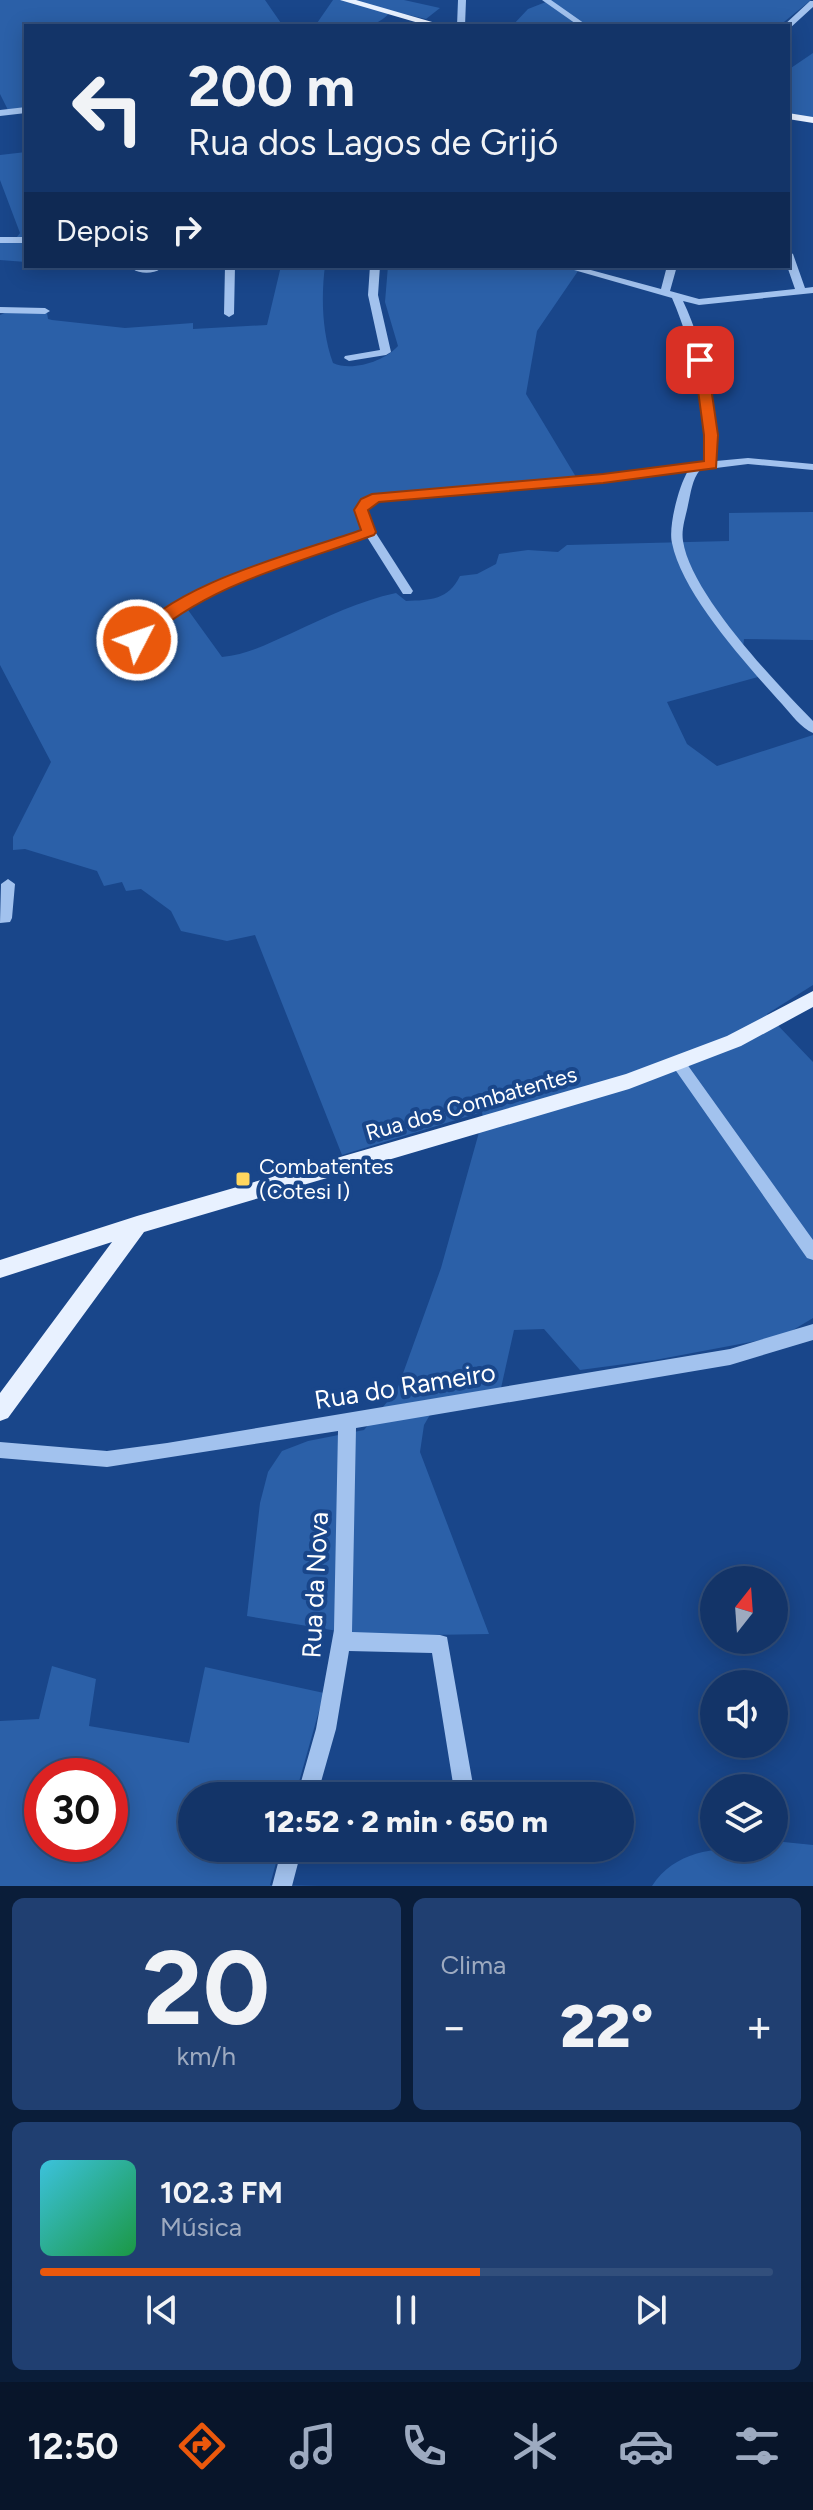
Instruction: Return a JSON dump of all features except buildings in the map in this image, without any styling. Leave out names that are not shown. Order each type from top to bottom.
[{"type":"main road","points":[[345,0],[434,24]]},
{"type":"main road","points":[[790,116],[813,120]]},
{"type":"main road","name":"Rua dos Combatentes","points":[[0,1269],[137,1225],[572,1099],[679,1064],[734,1041],[813,998]]},
{"type":"main road","points":[[0,1411],[137,1225]]},
{"type":"street","points":[[461,24],[462,0]]},
{"type":"street","points":[[546,0],[581,24]]},
{"type":"street","points":[[789,24],[813,3]]},
{"type":"street","points":[[0,113],[24,110]]},
{"type":"street","points":[[0,240],[24,240]]},
{"type":"street","points":[[572,268],[677,298],[720,302],[807,291],[790,258]]},
{"type":"street","points":[[138,268],[155,269]]},
{"type":"street","points":[[229,314],[230,268]]},
{"type":"street","points":[[349,358],[386,352],[373,295],[375,268]]},
{"type":"street","points":[[664,294],[671,268]]},
{"type":"street","points":[[677,298],[689,322],[700,360],[711,435],[711,465]]},
{"type":"street","points":[[0,310],[45,311]]},
{"type":"street","points":[[407,591],[369,532],[361,510],[366,502],[377,498],[748,461],[813,467]]},
{"type":"street","points":[[697,467],[688,476],[676,539],[679,552],[700,591],[733,638],[776,691],[813,729]]},
{"type":"street","points":[[137,640],[166,614],[206,590],[369,532]]},
{"type":"street","points":[[0,918],[5,918],[8,884]]},
{"type":"street","points":[[679,1064],[813,1253]]},
{"type":"street","name":"Rua do Rameiro","points":[[0,1450],[107,1459],[730,1357],[813,1332]]},
{"type":"street","name":"Rua da Nova","points":[[311,1782],[326,1729],[341,1641],[347,1422]]},
{"type":"street","points":[[341,1641],[440,1644],[463,1782]]},
{"type":"street","points":[[282,1886],[288,1862]]},
{"type":"shaded area","points":[[0,0],[265,0],[282,24],[24,24],[24,108],[8,110],[0,94]]},
{"type":"shaded area","points":[[333,0],[404,0],[440,8],[426,19],[391,11],[372,24],[316,24]]},
{"type":"shaded area","points":[[551,0],[811,0],[781,24],[514,24],[528,9]]},
{"type":"shaded area","points":[[813,53],[813,119],[790,114],[790,69]]},
{"type":"shaded area","points":[[24,152],[24,262],[0,260],[0,239],[17,237],[20,233],[0,180],[0,155]]},
{"type":"shaded area","points":[[281,268],[325,268],[323,315],[333,363],[358,366],[377,360],[398,346],[385,302],[388,268],[566,268],[578,271],[537,331],[526,394],[576,477],[361,499],[359,506],[363,531],[183,603],[222,657],[258,648],[382,596],[396,593],[406,601],[438,597],[450,590],[460,576],[477,574],[496,564],[499,554],[528,550],[558,552],[567,545],[729,541],[729,513],[813,512],[813,640],[744,639],[743,648],[758,677],[667,702],[687,744],[717,766],[813,735],[813,985],[767,1014],[813,1062],[813,1318],[783,1336],[655,1360],[580,1370],[544,1329],[514,1330],[499,1397],[434,1408],[424,1425],[420,1452],[489,1634],[368,1636],[247,1616],[260,1503],[268,1472],[282,1451],[308,1441],[364,1430],[397,1390],[441,1268],[483,1118],[482,1112],[342,1155],[255,935],[227,941],[181,931],[171,911],[141,889],[126,891],[122,882],[104,886],[97,871],[25,849],[13,850],[13,837],[51,762],[0,665],[0,315],[7,312],[47,313],[48,319],[52,320],[125,328],[193,323],[193,329],[267,325]]},
{"type":"shaded area","points":[[52,1666],[96,1679],[89,1726],[189,1743],[205,1667],[324,1693],[299,1782],[178,1782],[178,1862],[276,1862],[270,1885],[319,1886],[0,1886],[0,1721],[39,1719]]},
{"type":"shaded area","points":[[788,1842],[813,1845],[813,1886],[652,1886],[676,1862],[700,1853],[700,1862],[788,1862]]},
{"type":"place","name":"Combatentes (Cotesi I)","points":[[243,1179]]},
{"type":"route","points":[[137,640],[166,614],[206,590],[369,532],[361,510],[366,502],[377,498],[711,465],[711,435],[700,360]]}]
